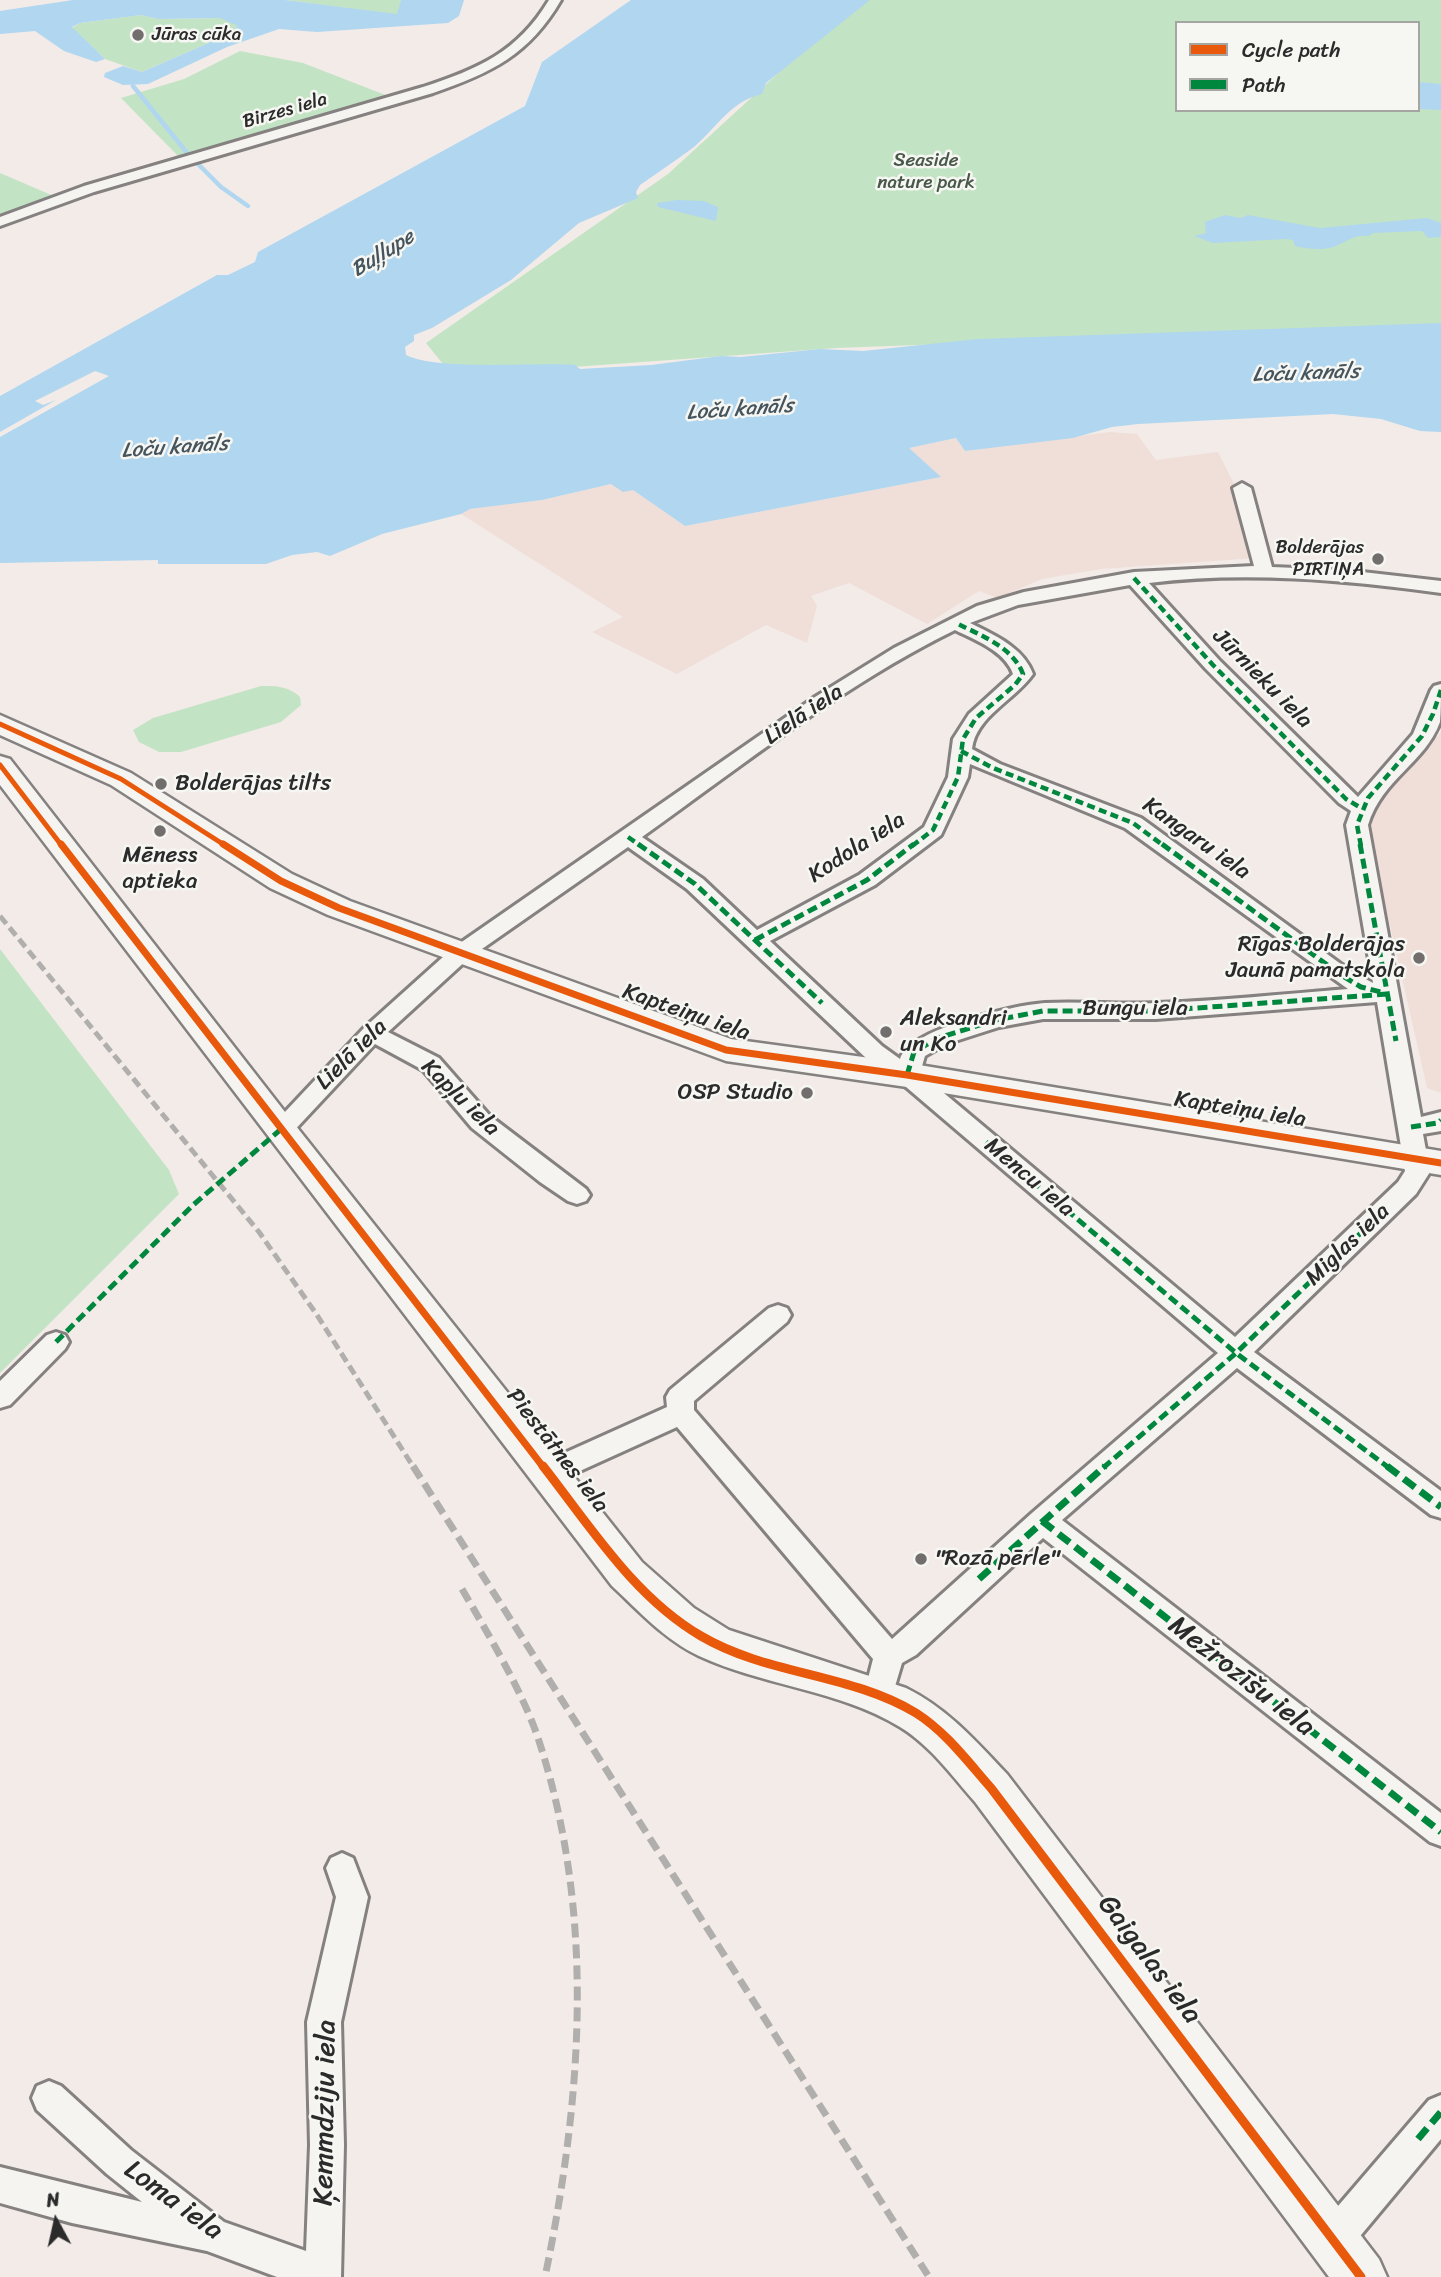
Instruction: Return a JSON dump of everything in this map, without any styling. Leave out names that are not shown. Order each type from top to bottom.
[{"type":"street","name":"Birzes iela","points":[[0,222],[89,189],[428,90],[484,71],[497,64],[535,30],[555,0]]},
{"type":"street","points":[[1242,488],[1264,570]]},
{"type":"street","name":"Lielā iela","points":[[280,1129],[372,1033],[461,953],[863,674],[956,623],[986,609],[1015,601],[1134,578],[1220,570],[1350,575],[1441,587]]},
{"type":"street","name":"Jūrnieku iela","points":[[1134,578],[1213,665],[1346,799],[1361,808]]},
{"type":"street","name":"Kodola iela","points":[[755,940],[867,880],[933,830],[958,777],[962,739],[976,718],[1015,685],[1023,674],[1022,667],[1006,651],[956,623]]},
{"type":"street","points":[[1423,1150],[1388,994],[1357,825],[1361,808],[1387,772],[1420,738],[1436,711],[1441,690]]},
{"type":"street","name":"Kapteiņu iela","points":[[0,723],[121,779],[281,881],[339,908],[726,1050],[1289,1137],[1423,1150]]},
{"type":"street","name":"Kangaru iela","points":[[961,751],[993,768],[1133,823],[1341,975],[1361,986],[1388,994]]},
{"type":"street","name":"Piestātnes iela","points":[[0,765],[627,1574],[668,1612],[713,1643],[792,1671],[835,1679],[884,1675]]},
{"type":"street","name":"Mencu iela","points":[[628,837],[695,884],[874,1052],[907,1076],[1236,1353],[1441,1507]]},
{"type":"street","name":"Bungu iela","points":[[907,1076],[914,1052],[938,1038],[996,1020],[1043,1011],[1168,1010],[1388,994]]},
{"type":"street","name":"Kapļu iela","points":[[372,1033],[431,1064],[481,1122],[549,1177],[578,1195]]},
{"type":"street","points":[[1423,1150],[1441,1120]]},
{"type":"street","name":"Miglas iela","points":[[884,1675],[905,1646],[1042,1521],[1236,1353],[1407,1188],[1418,1172],[1423,1150]]},
{"type":"street","points":[[778,1315],[680,1397],[681,1413],[884,1675]]},
{"type":"street","points":[[0,1398],[56,1342]]},
{"type":"street","points":[[550,1472],[681,1413]]},
{"type":"street","name":"Mežrozīšu iela","points":[[1042,1521],[1441,1832]]},
{"type":"street","name":"Gaigalas iela","points":[[884,1675],[918,1715],[952,1745],[991,1788],[1361,2277]]},
{"type":"street","name":"Ķemmdziju iela","points":[[323,2277],[327,2145],[324,2022],[352,1897],[342,1868]]},
{"type":"street","name":"Loma iela","points":[[49,2098],[119,2162],[213,2236],[300,2267],[313,2277]]},
{"type":"street","points":[[1333,2240],[1441,2112]]},
{"type":"street","points":[[0,2185],[72,2205],[213,2236]]},
{"type":"shaded area","points":[[1110,432],[1137,434],[1156,460],[1218,452],[1235,486],[1256,558],[1101,569],[1042,579],[998,598],[979,591],[927,624],[849,583],[811,596],[817,606],[807,643],[766,625],[677,674],[592,632],[623,617],[461,514],[469,509],[542,500],[611,484],[633,490],[685,526],[940,477],[908,448],[956,438],[965,451]]},
{"type":"shaded area","name":"Rīgas Bolderājas Jaunā pamatskola","points":[[1441,732],[1441,1093],[1427,1088],[1368,828],[1376,802]]},
{"type":"green space","points":[[285,0],[401,0],[398,15]]},
{"type":"green space","name":"Seaside nature park","points":[[864,0],[1441,0],[1441,326],[836,348],[490,373],[447,369],[426,343],[668,174],[845,12]]},
{"type":"green space","points":[[141,15],[158,19],[221,18],[239,26],[220,38],[142,72],[105,59],[72,28],[80,23]]},
{"type":"green space","points":[[240,51],[303,63],[388,96],[179,157],[121,98],[184,79]]},
{"type":"green space","points":[[0,173],[56,197],[0,217]]},
{"type":"green space","points":[[261,686],[287,689],[300,697],[301,705],[281,722],[181,752],[159,752],[139,742],[133,730],[153,718]]},
{"type":"green space","points":[[0,949],[169,1170],[179,1194],[0,1373]]},
{"type":"water","points":[[73,0],[285,0],[397,14],[401,0],[464,0],[459,16],[448,23],[317,32],[279,29],[227,47],[148,84],[123,85],[104,77],[105,73],[123,66],[142,72],[220,38],[238,26],[220,18],[158,19],[141,15],[80,23],[72,27],[105,59],[96,62],[64,51],[35,31],[0,34],[0,11]]},
{"type":"water","points":[[631,0],[870,0],[766,83],[762,94],[741,103],[694,147],[640,185],[636,192],[638,198],[579,223],[511,280],[432,328],[414,335],[414,341],[405,347],[406,355],[440,363],[558,364],[575,365],[580,369],[820,349],[863,351],[978,339],[1441,323],[1441,432],[1420,431],[1381,419],[1333,414],[1138,424],[1112,427],[1073,438],[965,451],[956,438],[909,448],[941,477],[685,526],[633,490],[623,492],[611,484],[542,500],[470,509],[461,514],[382,534],[330,556],[317,552],[292,555],[266,564],[158,564],[158,560],[0,563],[0,396],[217,275],[228,275],[255,262],[258,252],[525,106],[542,62]]},
{"type":"water","points":[[1420,82],[1441,84],[1441,110],[1420,109]]},
{"type":"water","points":[[677,200],[704,201],[718,207],[716,221],[658,207],[657,203]]},
{"type":"water","points":[[1225,215],[1241,218],[1248,215],[1320,228],[1427,218],[1441,223],[1441,237],[1428,238],[1422,231],[1373,233],[1331,248],[1316,249],[1295,246],[1293,240],[1286,239],[1213,243],[1194,236],[1206,233],[1205,222]]},
{"type":"pier","points":[[95,371],[109,376],[0,437],[0,432],[56,400],[43,405],[35,401]]},
{"type":"waterway","points":[[133,86],[188,154]]},
{"type":"waterway","points":[[196,162],[221,187],[248,206]]},
{"type":"railway","points":[[0,916],[259,1232],[317,1315],[414,1468]]},
{"type":"railway","points":[[413,1466],[929,2277]]},
{"type":"railway","points":[[462,1589],[524,1703],[539,1741],[557,1807],[569,1874],[576,1941],[574,2075],[568,2143],[545,2277]]},
{"type":"marked path","points":[[1134,578],[1213,665],[1346,799],[1361,808]]},
{"type":"marked path","points":[[755,940],[867,880],[933,830],[958,777],[963,739],[976,718],[1015,685],[1023,674],[1014,658],[1005,651],[956,623]]},
{"type":"marked path","points":[[1396,1041],[1357,825],[1361,811],[1376,787],[1422,736],[1441,690]]},
{"type":"marked path","points":[[961,751],[993,768],[1133,823],[1341,975],[1361,987],[1381,992]]},
{"type":"marked path","points":[[628,837],[695,884],[822,1003]]},
{"type":"marked path","points":[[907,1075],[914,1052],[938,1038],[996,1020],[1043,1011],[1156,1011],[1388,994]]},
{"type":"marked path","points":[[1411,1127],[1438,1123],[1441,1120]]},
{"type":"marked path","points":[[56,1342],[192,1206],[280,1130]]},
{"type":"marked path","points":[[986,1142],[1236,1353],[1441,1507]]},
{"type":"marked path","points":[[979,1579],[1236,1353],[1390,1205]]},
{"type":"marked path","points":[[1042,1521],[1441,1832]]},
{"type":"marked path","points":[[1418,2139],[1441,2112]]},
{"type":"cycle path","points":[[0,724],[121,779],[281,881],[339,908],[726,1050],[907,1075],[1441,1163]]},
{"type":"cycle path","points":[[0,765],[280,1130],[627,1574],[679,1621],[702,1637],[764,1662],[841,1683],[891,1701],[926,1720],[946,1738],[991,1788],[1361,2277]]},
{"type":"place","name":"Jūras cūka","points":[[138,35]]},
{"type":"place","name":"Bolderājas PIRTIŅA","points":[[1378,559]]},
{"type":"place","name":"Bolderājas tilts","points":[[161,784]]},
{"type":"place","name":"Mēness aptieka","points":[[160,831]]},
{"type":"place","name":"Rīgas Bolderājas Jaunā pamatskola","points":[[1419,958]]},
{"type":"place","name":"Aleksandri un Ko","points":[[886,1032]]},
{"type":"place","name":"OSP Studio","points":[[807,1093]]},
{"type":"place","name":"\"Rozā pērle\"","points":[[921,1559]]},
{"type":"water label","name":"Buļļupe","points":[[383,254]]},
{"type":"water label","name":"Loču kanāls","points":[[1306,374]]},
{"type":"water label","name":"Loču kanāls","points":[[740,410]]},
{"type":"water label","name":"Loču kanāls","points":[[175,448]]}]
